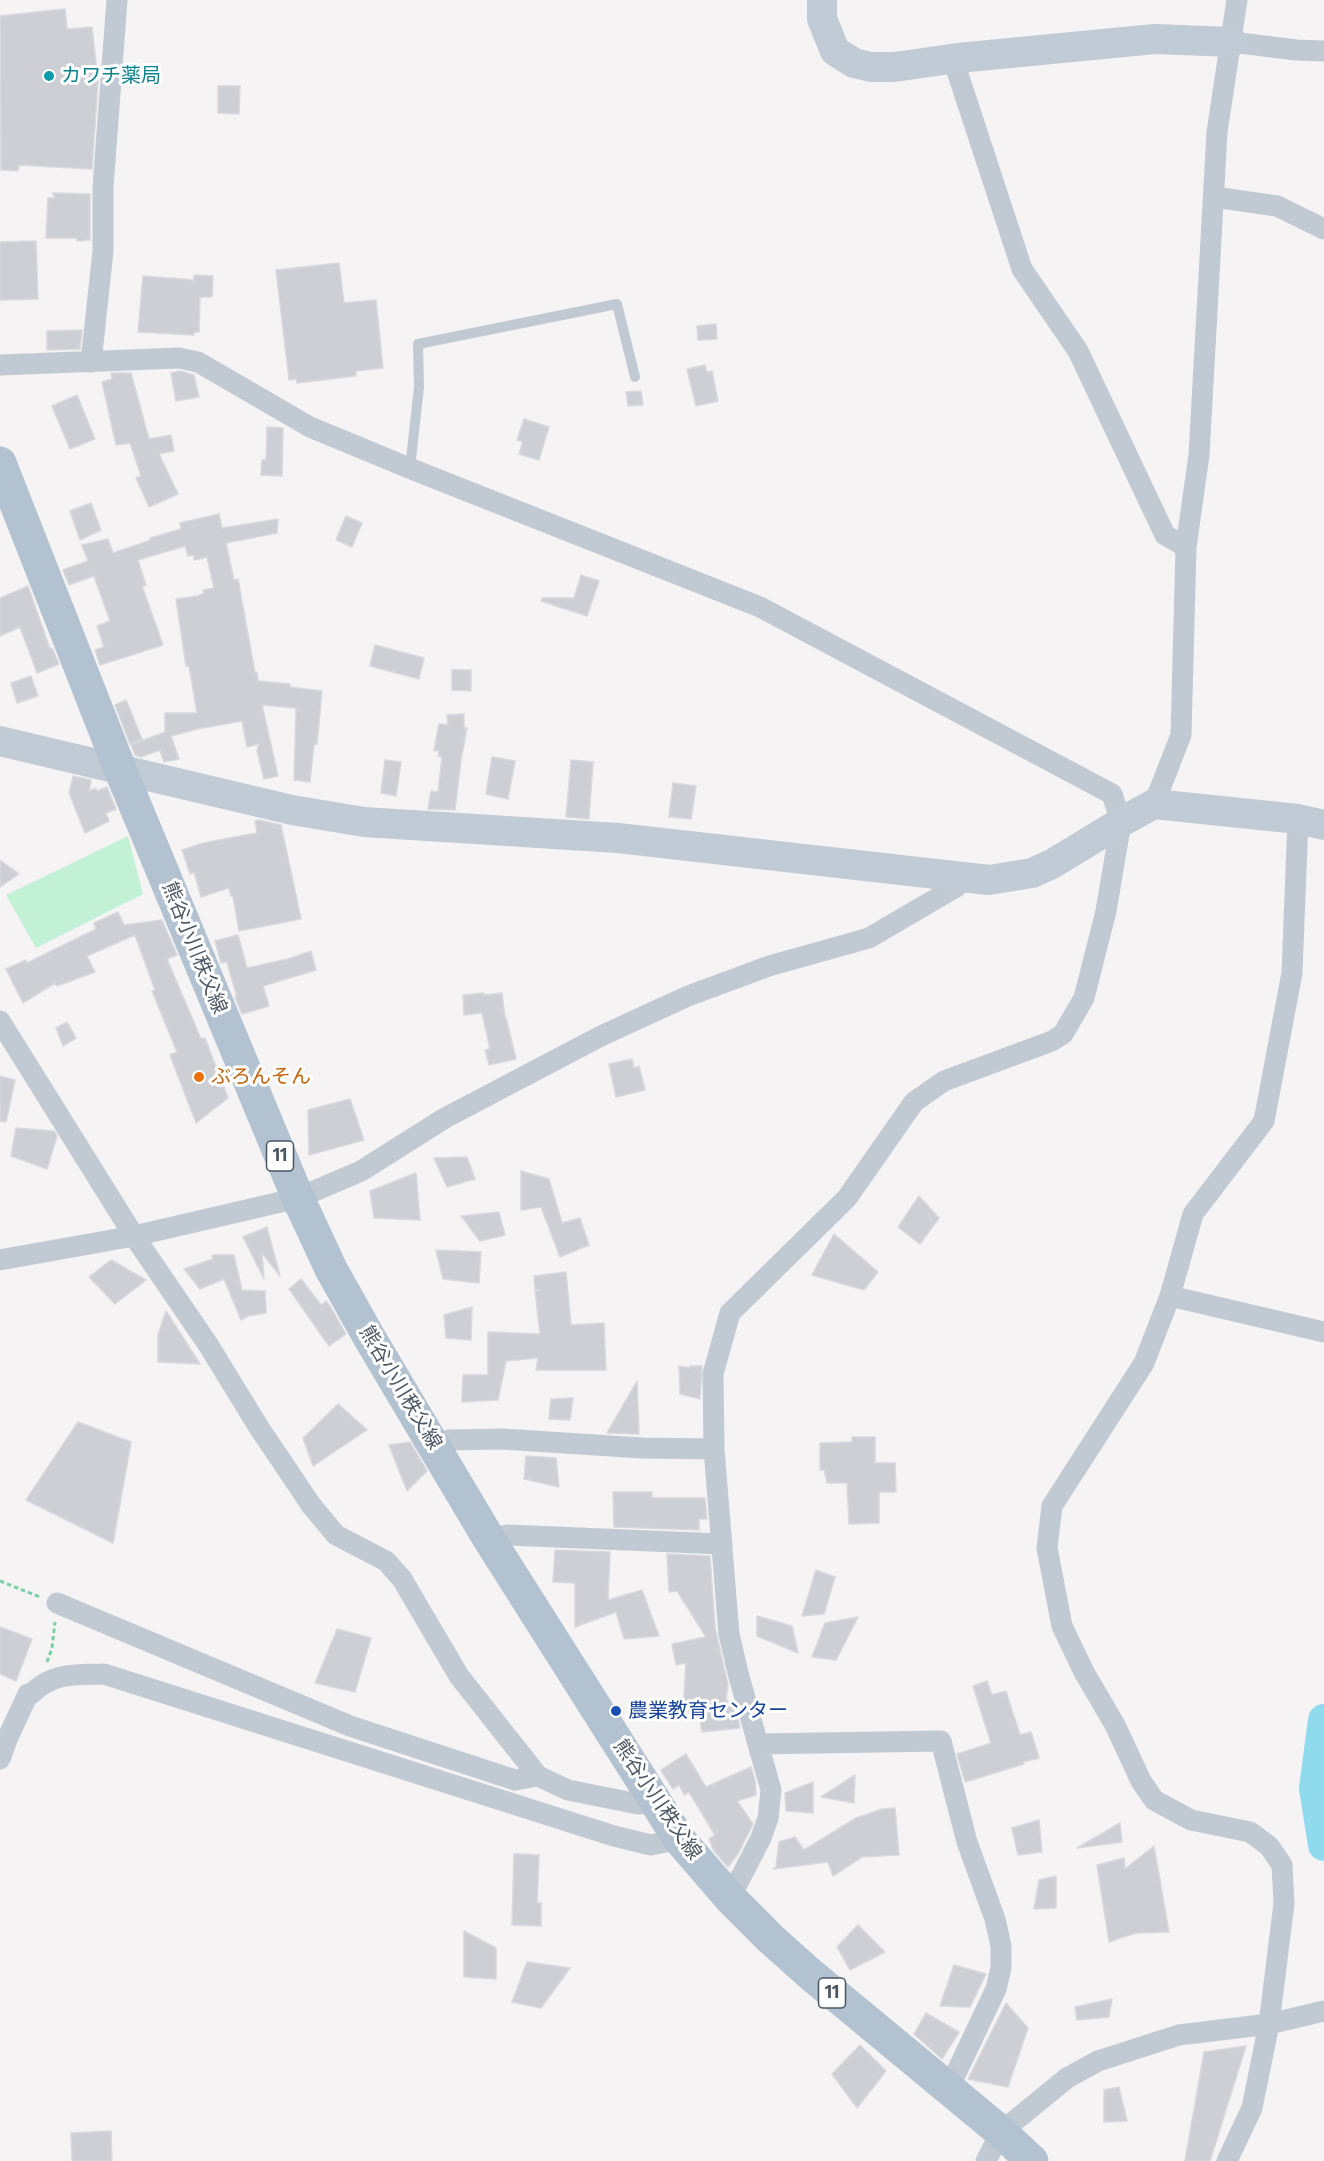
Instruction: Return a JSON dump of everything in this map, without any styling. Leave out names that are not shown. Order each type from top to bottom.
[{"type":"main road","name":"熊谷小川秩父線","points":[[0,463],[120,769],[298,1198],[331,1269],[369,1337],[489,1539],[679,1839],[730,1898],[801,1966],[1001,2132],[1032,2161]]},
{"type":"street","points":[[91,362],[103,251],[103,187],[117,0]]},
{"type":"street","points":[[822,0],[822,20],[835,51],[854,63],[871,67],[894,67],[1155,39],[1232,42],[1324,51]]},
{"type":"street","points":[[1155,804],[1181,735],[1186,547],[1199,454],[1217,132],[1237,0]]},
{"type":"street","points":[[953,59],[1022,269],[1078,351],[1165,535],[1186,547]]},
{"type":"street","points":[[1214,197],[1277,206],[1324,229]]},
{"type":"street","points":[[0,365],[178,358],[198,362],[310,427],[760,607],[1112,794],[1121,822],[1106,911],[1084,998],[1063,1034],[1052,1041],[944,1081],[914,1102],[847,1198],[730,1313],[713,1374],[714,1449],[729,1634],[771,1790],[768,1818],[761,1838],[730,1898]]},
{"type":"street","points":[[0,741],[292,810],[364,822],[618,838],[989,880],[1032,873],[1052,864],[1155,804],[1317,821],[1292,973],[1264,1121],[1193,1214],[1170,1296],[1144,1363],[1052,1506],[1047,1548],[1062,1626],[1084,1672],[1115,1725],[1141,1781],[1154,1800],[1191,1820],[1250,1832],[1269,1846],[1282,1865],[1284,1903],[1269,2024],[1252,2108],[1227,2161]]},
{"type":"street","points":[[0,1260],[134,1236],[298,1198],[362,1172],[445,1118],[601,1036],[688,996],[770,966],[869,938],[956,887],[965,877]]},
{"type":"street","points":[[0,1021],[134,1236],[311,1505],[336,1535],[386,1561],[402,1579],[459,1676],[538,1776],[568,1790],[638,1804],[655,1802]]},
{"type":"street","points":[[1170,1296],[1324,1332]]},
{"type":"street","points":[[435,1447],[448,1440],[502,1439],[642,1448],[714,1449]]},
{"type":"street","points":[[489,1539],[508,1535],[722,1544]]},
{"type":"street","points":[[57,1604],[350,1726],[515,1780],[538,1776]]},
{"type":"street","points":[[0,1759],[28,1694],[31,1694],[41,1684],[61,1676],[104,1674],[614,1836],[651,1845],[679,1839]]},
{"type":"street","points":[[758,1744],[941,1741],[967,1842],[995,1919],[1001,1946],[1001,1968],[996,1989],[948,2090]]},
{"type":"street","points":[[986,2161],[1001,2132],[1067,2078],[1098,2061],[1179,2035],[1269,2024],[1324,2011]]},
{"type":"lane","points":[[410,468],[419,387],[418,344],[617,304],[635,377]]},
{"type":"path","points":[[0,1581],[57,1604],[52,1648],[41,1684]]},
{"type":"green space","points":[[128,836],[143,894],[36,948],[6,895]]},
{"type":"building","name":"カワチ薬局","points":[[65,9],[67,29],[92,27],[98,82],[92,169],[19,165],[18,171],[1,170],[0,16]]},
{"type":"building","points":[[218,86],[240,86],[239,114],[218,113]]},
{"type":"building","points":[[53,193],[90,194],[90,240],[46,238],[48,198],[55,198]]},
{"type":"building","points":[[36,241],[38,299],[0,300],[0,242]]},
{"type":"building","points":[[339,263],[344,303],[376,300],[383,368],[356,371],[356,376],[297,383],[296,379],[289,380],[276,270]]},
{"type":"building","points":[[194,275],[213,276],[212,297],[200,297],[199,332],[194,332],[194,335],[138,332],[143,276],[194,280]]},
{"type":"building","points":[[716,324],[717,339],[698,340],[697,326]]},
{"type":"building","points":[[82,330],[80,349],[47,350],[47,331]]},
{"type":"building","points":[[705,365],[707,372],[712,371],[718,401],[696,406],[687,369]]},
{"type":"building","points":[[180,371],[194,375],[199,397],[176,401],[171,373]]},
{"type":"building","points":[[111,373],[131,373],[149,439],[171,435],[174,451],[159,454],[178,494],[149,507],[136,478],[141,476],[130,443],[116,445],[102,382],[112,379]]},
{"type":"building","points":[[641,391],[643,405],[628,406],[626,392]]},
{"type":"building","points":[[77,395],[95,439],[70,449],[52,406]]},
{"type":"building","points":[[524,419],[549,427],[539,460],[519,454],[523,442],[517,440]]},
{"type":"building","points":[[267,427],[283,428],[282,476],[261,475],[262,460],[266,460]]},
{"type":"building","points":[[91,503],[101,530],[80,540],[70,511]]},
{"type":"building","points":[[219,514],[222,528],[278,519],[277,533],[226,543],[234,580],[238,579],[258,681],[290,684],[290,687],[322,691],[317,744],[314,744],[310,782],[294,780],[296,708],[262,705],[278,776],[264,779],[257,751],[259,744],[247,747],[242,721],[171,736],[179,759],[164,762],[160,750],[141,757],[135,755],[131,745],[165,732],[165,713],[197,713],[189,666],[186,666],[176,599],[198,596],[204,593],[203,590],[214,588],[207,557],[194,560],[194,555],[188,556],[185,546],[138,560],[146,585],[142,586],[163,645],[100,665],[95,650],[104,647],[97,626],[110,621],[94,576],[69,585],[63,570],[88,561],[82,545],[108,539],[113,553],[151,540],[150,538],[181,529],[180,523]]},
{"type":"building","points":[[346,516],[362,523],[352,547],[336,540]]},
{"type":"building","points":[[581,575],[599,581],[587,616],[541,601],[542,598],[574,598]]},
{"type":"building","points":[[28,586],[50,649],[52,648],[59,664],[37,673],[20,627],[0,636],[0,598]]},
{"type":"building","points":[[375,645],[424,658],[419,679],[370,666]]},
{"type":"building","points":[[452,670],[471,670],[471,691],[452,690]]},
{"type":"building","points":[[31,676],[38,696],[17,703],[11,683]]},
{"type":"building","points":[[126,700],[142,739],[130,744],[115,705]]},
{"type":"building","points":[[464,714],[464,728],[467,728],[455,810],[428,809],[431,791],[438,792],[442,757],[438,756],[439,750],[434,751],[439,724],[448,725],[447,715]]},
{"type":"building","points":[[492,757],[515,761],[508,799],[486,794]]},
{"type":"building","points":[[385,760],[401,762],[396,796],[381,793]]},
{"type":"building","points":[[571,760],[593,762],[589,819],[566,817]]},
{"type":"building","points":[[73,776],[91,780],[89,791],[107,787],[116,809],[106,813],[109,821],[85,833],[69,793]]},
{"type":"building","points":[[673,783],[696,786],[691,819],[669,817]]},
{"type":"building","points":[[255,821],[281,825],[301,919],[239,931],[233,896],[229,888],[201,897],[194,872],[190,874],[182,850],[203,843],[257,833]]},
{"type":"building","points":[[0,860],[19,874],[0,887]]},
{"type":"building","points":[[118,912],[124,925],[162,920],[177,955],[167,959],[201,1039],[205,1038],[228,1098],[196,1123],[170,1055],[177,1052],[152,991],[155,990],[135,935],[87,956],[95,972],[57,986],[55,983],[23,1003],[6,969],[26,960],[27,963],[96,929],[94,923]]},
{"type":"building","points":[[238,935],[247,968],[288,959],[311,951],[316,970],[263,986],[269,1006],[242,1014],[235,997],[237,997],[227,962],[221,963],[215,941]]},
{"type":"building","points":[[484,993],[484,995],[502,993],[505,1018],[516,1059],[489,1065],[485,1050],[490,1049],[482,1013],[464,1015],[463,995]]},
{"type":"building","points":[[67,1022],[76,1038],[63,1046],[56,1028]]},
{"type":"building","points":[[632,1059],[634,1068],[639,1066],[645,1090],[616,1097],[609,1064]]},
{"type":"building","points":[[0,1076],[15,1080],[6,1122],[0,1121]]},
{"type":"building","points":[[350,1099],[364,1140],[309,1155],[308,1110]]},
{"type":"building","points":[[16,1128],[54,1131],[57,1136],[47,1169],[11,1156]]},
{"type":"building","points":[[467,1157],[475,1179],[447,1187],[434,1158]]},
{"type":"building","points":[[521,1171],[549,1179],[562,1223],[580,1218],[589,1245],[560,1257],[541,1207],[521,1210]]},
{"type":"building","points":[[416,1173],[420,1220],[374,1218],[370,1191]]},
{"type":"building","points":[[919,1196],[939,1218],[920,1244],[898,1227]]},
{"type":"building","points":[[499,1212],[505,1235],[480,1241],[461,1216]]},
{"type":"building","points":[[267,1227],[280,1276],[262,1253],[264,1279],[243,1237]]},
{"type":"building","points":[[834,1234],[878,1272],[864,1290],[812,1275]]},
{"type":"building","points":[[436,1250],[481,1252],[479,1283],[443,1279]]},
{"type":"building","points":[[212,1255],[234,1255],[242,1290],[265,1291],[266,1313],[248,1316],[241,1320],[224,1279],[200,1289],[184,1269],[213,1259]]},
{"type":"building","points":[[111,1260],[146,1280],[115,1304],[89,1277]]},
{"type":"building","points":[[566,1272],[571,1325],[604,1323],[606,1370],[536,1370],[538,1358],[506,1361],[498,1400],[462,1402],[463,1375],[488,1375],[488,1332],[540,1334],[535,1291],[539,1290],[535,1289],[534,1276]]},
{"type":"building","points":[[301,1279],[321,1305],[326,1301],[346,1334],[329,1346],[289,1289]]},
{"type":"building","points":[[472,1307],[471,1340],[446,1338],[444,1315]]},
{"type":"building","points":[[166,1311],[200,1364],[158,1362],[158,1335]]},
{"type":"building","points":[[679,1366],[690,1368],[690,1366],[702,1366],[700,1399],[680,1394]]},
{"type":"building","points":[[637,1381],[639,1434],[607,1433]]},
{"type":"building","points":[[573,1398],[570,1420],[549,1419],[551,1399]]},
{"type":"building","points":[[338,1404],[367,1430],[313,1466],[303,1438]]},
{"type":"building","points":[[78,1422],[131,1442],[113,1543],[26,1500]]},
{"type":"building","points":[[852,1437],[875,1437],[875,1463],[895,1463],[896,1492],[879,1492],[879,1523],[849,1524],[847,1483],[827,1483],[824,1470],[820,1470],[820,1443],[852,1442]]},
{"type":"building","points":[[410,1442],[427,1471],[407,1491],[389,1445]]},
{"type":"building","points":[[526,1456],[556,1458],[559,1487],[524,1479]]},
{"type":"building","points":[[613,1492],[652,1492],[652,1498],[705,1498],[707,1519],[699,1519],[699,1530],[614,1527]]},
{"type":"building","points":[[555,1550],[610,1552],[608,1600],[642,1590],[659,1636],[624,1639],[616,1612],[575,1627],[575,1583],[553,1582]]},
{"type":"building","points":[[667,1554],[710,1556],[715,1627],[728,1685],[726,1699],[737,1715],[740,1728],[702,1732],[698,1709],[683,1712],[686,1663],[676,1665],[672,1644],[706,1637],[677,1591],[669,1592]]},
{"type":"building","points":[[816,1570],[835,1577],[824,1614],[802,1616]]},
{"type":"building","points":[[757,1616],[792,1626],[798,1653],[757,1636]]},
{"type":"building","points":[[858,1617],[836,1660],[812,1657],[825,1623]]},
{"type":"building","points":[[0,1627],[32,1639],[16,1681],[0,1674]]},
{"type":"building","points":[[337,1629],[371,1638],[355,1692],[315,1683]]},
{"type":"building","points":[[987,1681],[992,1695],[1006,1691],[1020,1735],[1031,1732],[1039,1758],[965,1782],[957,1754],[991,1743],[973,1686]]},
{"type":"building","points":[[686,1754],[706,1787],[751,1767],[756,1795],[737,1801],[753,1824],[738,1854],[728,1867],[714,1851],[709,1839],[715,1835],[689,1792],[684,1795],[679,1785],[673,1789],[661,1770]]},
{"type":"building","points":[[855,1775],[854,1803],[821,1797]]},
{"type":"building","points":[[813,1782],[813,1813],[786,1811],[785,1793]]},
{"type":"building","points":[[895,1808],[899,1855],[862,1857],[833,1876],[828,1862],[773,1869],[776,1867],[779,1842],[795,1837],[804,1850],[856,1818],[882,1809]]},
{"type":"building","points":[[1039,1820],[1042,1852],[1018,1855],[1012,1828]]},
{"type":"building","points":[[1120,1823],[1122,1842],[1077,1848]]},
{"type":"building","points":[[1154,1846],[1169,1932],[1136,1933],[1109,1942],[1097,1865],[1124,1858],[1125,1869]]},
{"type":"building","points":[[514,1854],[539,1855],[537,1903],[541,1903],[541,1926],[512,1925]]},
{"type":"building","points":[[1056,1876],[1056,1908],[1034,1909],[1039,1880]]},
{"type":"building","points":[[858,1925],[885,1952],[850,1970],[837,1947]]},
{"type":"building","points":[[464,1931],[496,1948],[496,1979],[464,1977]]},
{"type":"building","points":[[527,1962],[570,1968],[541,2008],[512,2002]]},
{"type":"building","points":[[954,1965],[986,1974],[970,2007],[940,2006]]},
{"type":"building","points":[[1112,1999],[1109,2017],[1077,2020],[1075,2007]]},
{"type":"building","points":[[1006,2003],[1028,2028],[1008,2087],[968,2079]]},
{"type":"building","points":[[926,2013],[959,2032],[942,2059],[914,2034]]},
{"type":"building","points":[[860,2045],[886,2071],[857,2108],[832,2074]]},
{"type":"building","points":[[1246,2046],[1210,2161],[1185,2161],[1204,2052]]},
{"type":"building","points":[[1119,2087],[1127,2121],[1104,2122],[1104,2090]]},
{"type":"building","points":[[111,2131],[112,2161],[72,2161],[71,2133]]},
{"type":"waterway","points":[[1324,1720],[1315,1788],[1324,1845]]},
{"type":"place","name":"カワチ薬局","points":[[49,76]]},
{"type":"place","name":"ぶろんそん","points":[[199,1077]]},
{"type":"place","name":"農業教育センター","points":[[616,1711]]}]
